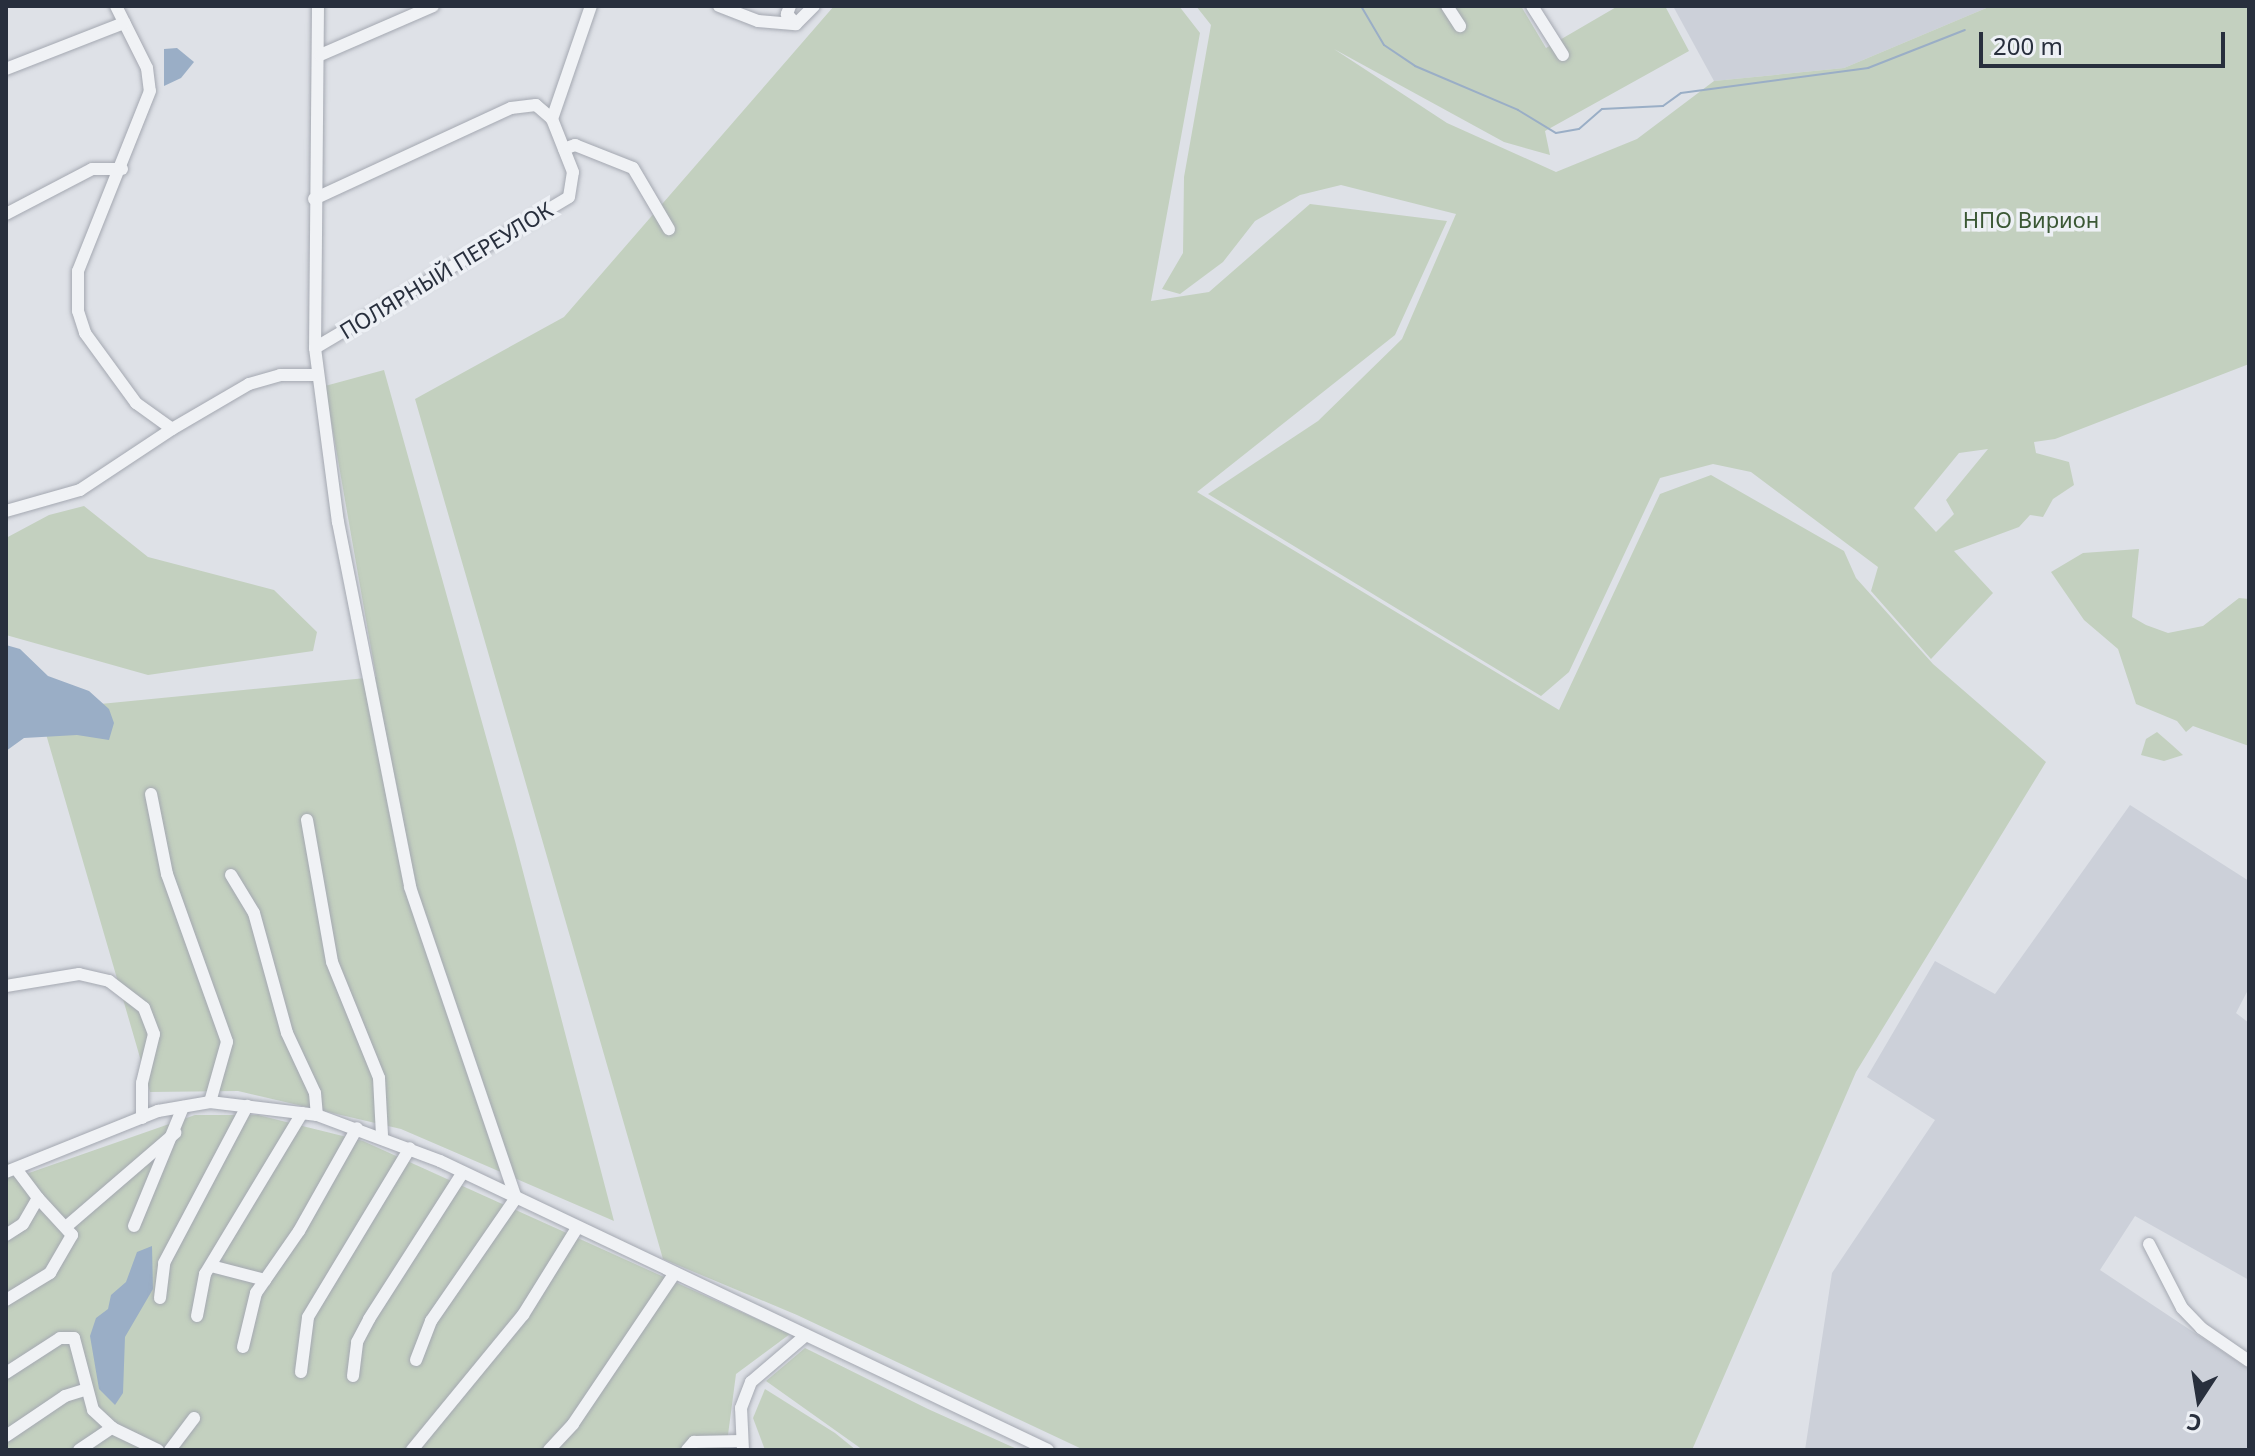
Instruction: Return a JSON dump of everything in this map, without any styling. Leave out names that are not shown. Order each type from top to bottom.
[{"type":"street","points":[[116,6],[147,68],[150,91],[122,169],[78,271],[78,311],[91,342],[136,403],[172,429]]},
{"type":"street","points":[[318,6],[320,55],[314,199],[315,348],[338,522],[410,887],[516,1198]]},
{"type":"street","points":[[320,55],[433,6]]},
{"type":"street","points":[[314,199],[511,108],[536,105],[552,119],[591,6]]},
{"type":"street","points":[[719,6],[758,21],[796,24],[814,6]]},
{"type":"street","points":[[790,6],[787,14],[796,24]]},
{"type":"street","points":[[1447,6],[1460,26]]},
{"type":"street","points":[[1532,6],[1563,55]]},
{"type":"street","points":[[6,69],[124,23]]},
{"type":"street","name":"ПОЛЯРНЫЙ ПЕРЕУЛОК","points":[[315,348],[569,197],[573,172],[552,119]]},
{"type":"street","points":[[564,149],[575,145],[633,168],[669,229]]},
{"type":"street","points":[[6,214],[92,169],[122,169]]},
{"type":"street","points":[[6,511],[80,490],[172,429],[249,384],[280,375],[317,375]]},
{"type":"street","points":[[151,794],[167,874],[227,1042],[210,1102]]},
{"type":"street","points":[[307,820],[332,962],[379,1078],[382,1136]]},
{"type":"street","points":[[231,875],[254,913],[287,1033],[315,1093],[317,1115]]},
{"type":"street","points":[[6,986],[79,974],[109,981],[144,1008],[154,1034],[142,1083],[142,1118]]},
{"type":"street","points":[[6,1300],[50,1273],[72,1235],[67,1226],[11,1170],[142,1118],[210,1102],[317,1115],[382,1136],[463,1172],[1048,1450]]},
{"type":"street","points":[[160,1298],[164,1263],[247,1106]]},
{"type":"street","points":[[134,1226],[175,1133],[183,1107]]},
{"type":"street","points":[[197,1316],[211,1266],[302,1113]]},
{"type":"street","points":[[243,1347],[256,1293],[357,1128]]},
{"type":"street","points":[[67,1226],[175,1133]]},
{"type":"street","points":[[301,1372],[308,1317],[410,1148]]},
{"type":"street","points":[[353,1376],[357,1342],[369,1319],[463,1172]]},
{"type":"street","points":[[6,1235],[23,1224],[38,1198]]},
{"type":"street","points":[[416,1360],[431,1321],[516,1198]]},
{"type":"street","points":[[412,1450],[523,1315],[577,1228]]},
{"type":"street","points":[[2149,1244],[2182,1308],[2201,1328],[2249,1361]]},
{"type":"street","points":[[211,1266],[265,1280]]},
{"type":"street","points":[[549,1450],[573,1424],[675,1273]]},
{"type":"street","points":[[687,1450],[694,1442],[742,1446],[741,1408],[751,1382],[806,1335]]},
{"type":"street","points":[[6,1373],[60,1338],[74,1338],[85,1390],[93,1410],[112,1428],[158,1450]]},
{"type":"street","points":[[6,1436],[65,1396],[85,1390]]},
{"type":"street","points":[[170,1450],[194,1418]]},
{"type":"street","points":[[79,1450],[112,1428]]},
{"type":"shaded area","points":[[1673,6],[1991,6],[1844,68],[1714,81]]},
{"type":"shaded area","points":[[2130,805],[2249,881],[2249,988],[2236,1013],[2249,1023],[2249,1280],[2135,1216],[2100,1270],[2249,1369],[2249,1450],[1805,1450],[1832,1273],[1935,1120],[1867,1077],[1935,961],[1995,994]]},
{"type":"green space","points":[[834,6],[1179,6],[1200,33],[1151,301],[1209,292],[1310,204],[1447,221],[1395,335],[1197,492],[1559,710],[1660,494],[1711,475],[1844,551],[1856,578],[1933,664],[2046,762],[1856,1072],[1692,1450],[1084,1450],[797,1315],[663,1259],[415,399],[564,317]]},
{"type":"green space","name":"НПО Вирион","points":[[1196,6],[1521,6],[1546,48],[1618,6],[1665,6],[1689,51],[1545,131],[1550,155],[1504,142],[1334,49],[1447,123],[1556,172],[1637,139],[1714,81],[1844,68],[1991,6],[2249,6],[2249,364],[2055,439],[2034,442],[2036,453],[2069,462],[2074,485],[2053,499],[2043,517],[2030,515],[2019,527],[1954,551],[1993,593],[1931,659],[1871,591],[1878,567],[1751,472],[1713,464],[1660,478],[1569,672],[1541,696],[1208,494],[1318,421],[1402,339],[1456,214],[1341,185],[1300,195],[1255,221],[1223,262],[1180,294],[1162,289],[1183,253],[1184,177],[1211,25]],"holes":[[[1988,449],[1946,500],[1954,514],[1936,532],[1914,508],[1959,453]]]},
{"type":"green space","points":[[384,370],[515,841],[614,1221],[401,1129],[238,1091],[150,1092],[39,710],[376,677],[325,386]]},
{"type":"green space","points":[[84,506],[148,557],[274,590],[317,632],[313,651],[148,675],[6,635],[6,538],[49,515]]},
{"type":"green space","points":[[2139,549],[2132,617],[2146,625],[2168,633],[2203,626],[2239,598],[2249,599],[2249,746],[2193,726],[2186,732],[2177,721],[2136,704],[2118,649],[2084,620],[2051,572],[2083,553]]},
{"type":"green space","points":[[2157,732],[2183,755],[2164,761],[2141,755],[2146,739]]},
{"type":"green space","points":[[195,1115],[258,1115],[363,1141],[790,1334],[736,1374],[726,1450],[6,1450],[6,1161],[26,1174]]},
{"type":"green space","points":[[805,1348],[1019,1450],[863,1450],[766,1381]]},
{"type":"green space","points":[[765,1389],[835,1433],[856,1450],[765,1450],[753,1418]]},
{"type":"water","points":[[177,48],[194,62],[181,78],[164,86],[164,49]]},
{"type":"water","points":[[6,645],[20,649],[48,676],[89,691],[109,709],[114,723],[109,740],[77,735],[24,738],[6,751]]},
{"type":"water","points":[[152,1246],[153,1289],[125,1337],[123,1393],[115,1405],[99,1389],[90,1336],[96,1318],[108,1309],[111,1295],[126,1282],[137,1252]]},
{"type":"waterway","points":[[1361,6],[1384,45],[1415,66],[1518,110],[1556,133],[1579,129],[1602,109],[1663,106],[1681,93],[1868,68],[1965,30]]}]
